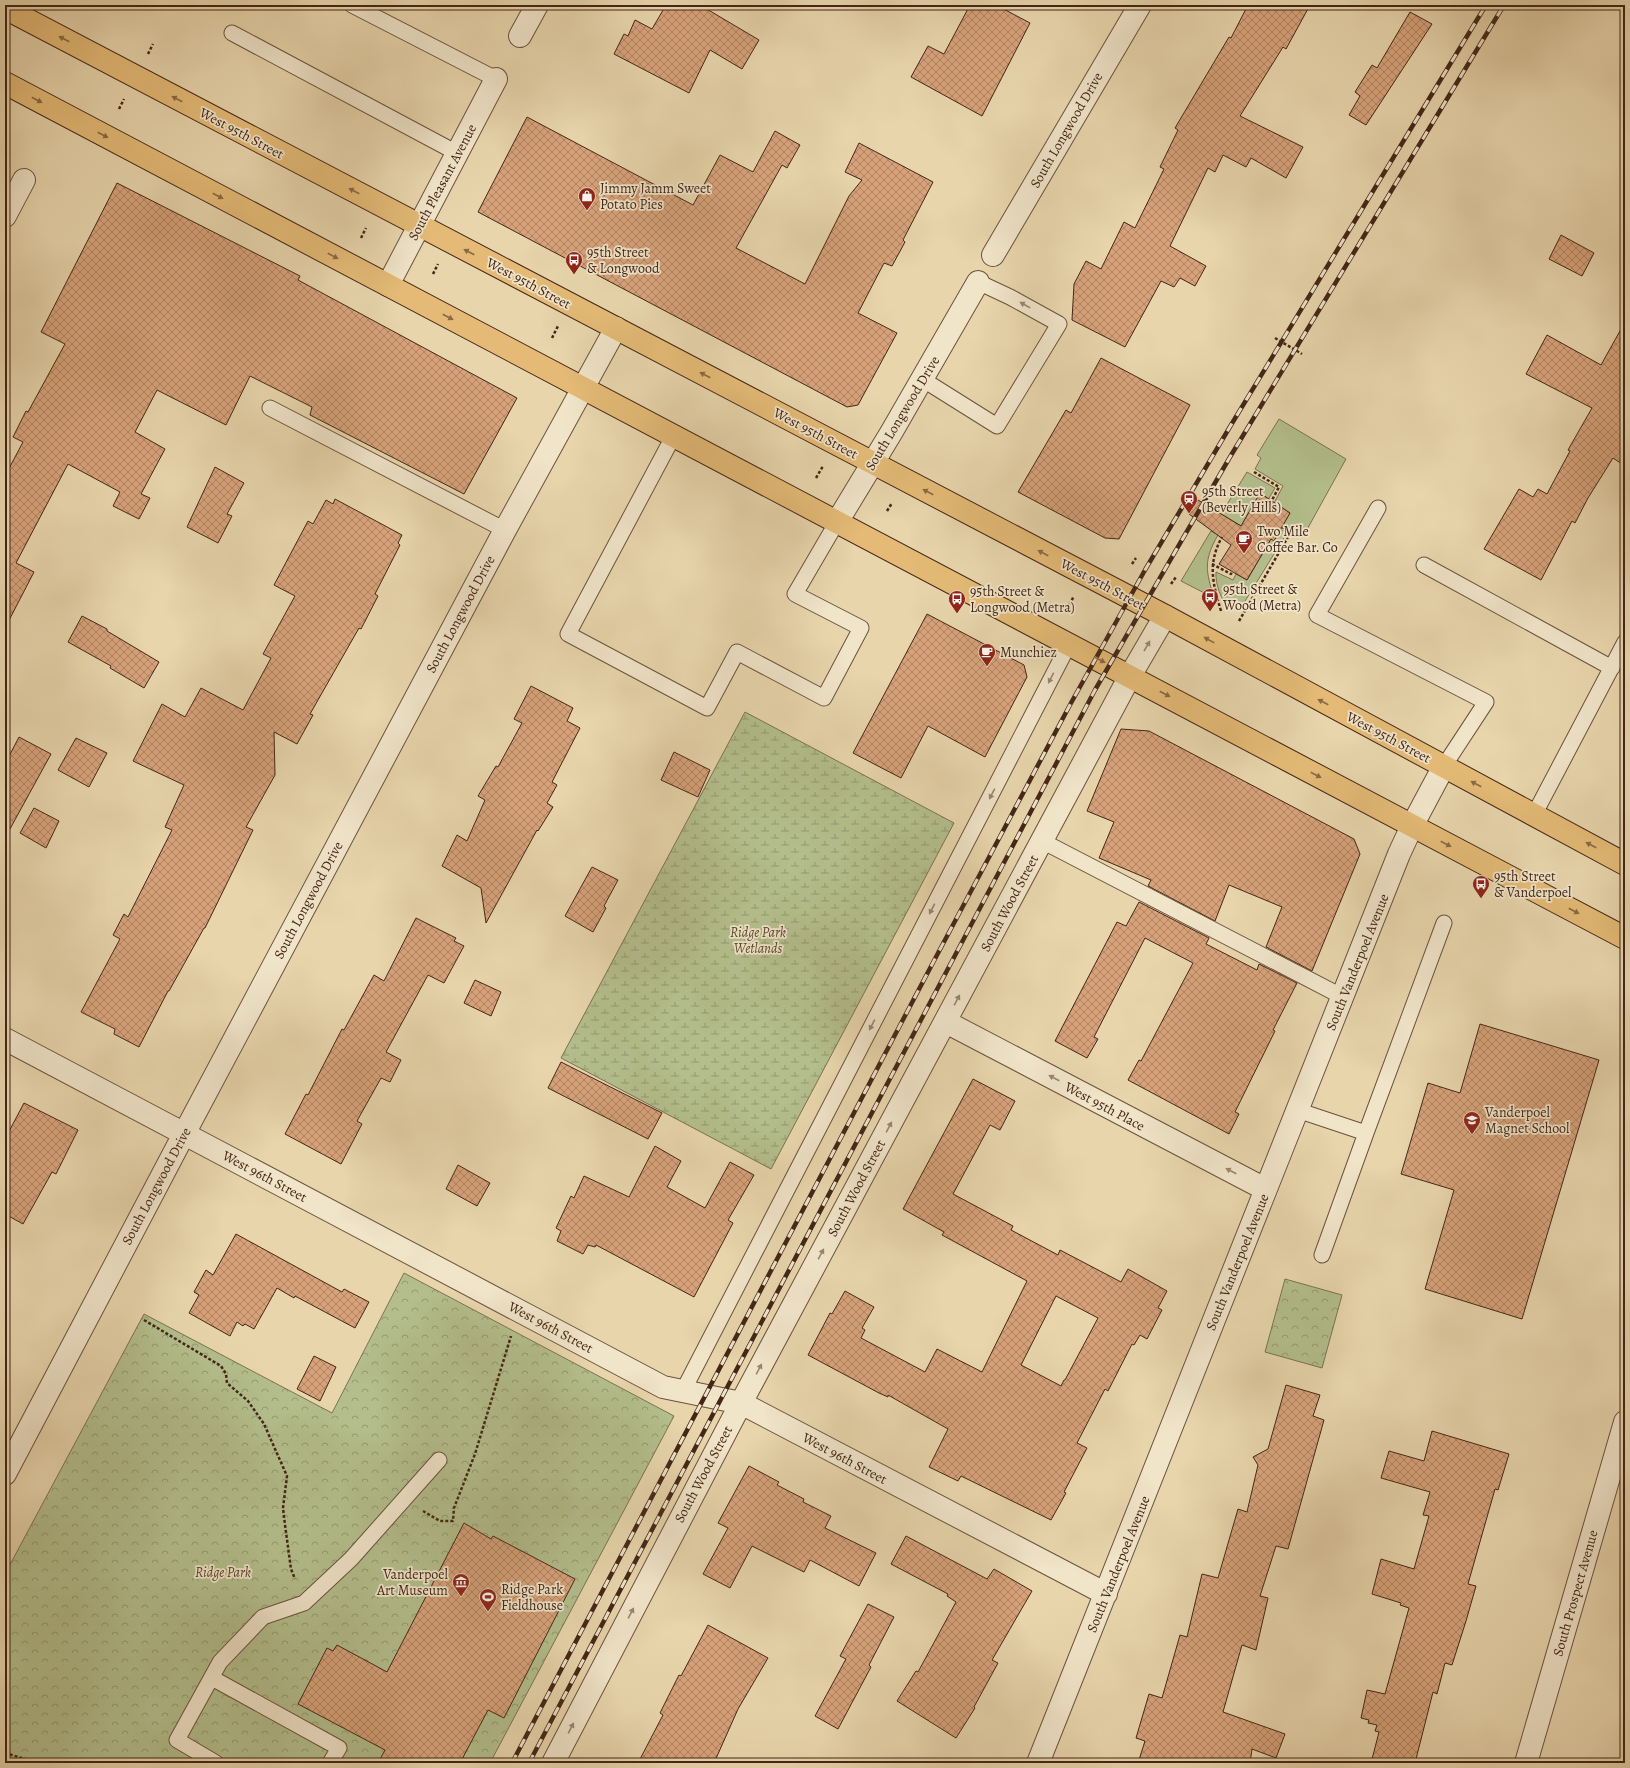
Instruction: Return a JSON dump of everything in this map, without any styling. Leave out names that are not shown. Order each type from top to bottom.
[{"type":"main road","name":"West 95th Street","points":[[5,8],[1165,616],[1625,864]]},
{"type":"main road","points":[[5,83],[1625,938]]},
{"type":"street","points":[[520,36],[537,5]]},
{"type":"street","name":"South Longwood Drive","points":[[993,255],[1140,5]]},
{"type":"street","name":"South Pleasant Avenue","points":[[388,285],[496,80]]},
{"type":"street","points":[[5,216],[24,180]]},
{"type":"street","name":"South Longwood Drive","points":[[837,522],[978,282]]},
{"type":"street","name":"South Longwood Drive","points":[[5,1474],[505,530],[616,328]]},
{"type":"street","name":"South Wood Street","points":[[553,1763],[741,1403],[1130,676],[1165,616]]},
{"type":"street","name":"South Vanderpoel Avenue","points":[[1038,1763],[1297,1110],[1412,826],[1444,766]]},
{"type":"street","name":"West 95th Place","points":[[946,1022],[1266,1189]]},
{"type":"street","name":"West 96th Street","points":[[5,1039],[663,1386],[741,1403],[1106,1594]]},
{"type":"street","name":"South Prospect Avenue","points":[[1526,1763],[1625,1422]]},
{"type":"lane","points":[[352,5],[496,80]]},
{"type":"lane","points":[[232,33],[457,153]]},
{"type":"lane","points":[[922,379],[997,426],[1059,324],[1010,296],[978,282]]},
{"type":"lane","points":[[270,408],[505,530]]},
{"type":"lane","points":[[674,435],[568,634],[707,708],[737,652],[824,698],[861,628],[795,594],[837,522]]},
{"type":"lane","points":[[1378,508],[1317,615],[1486,702],[1444,766]]},
{"type":"lane","points":[[1424,565],[1612,668]]},
{"type":"lane","points":[[1534,815],[1625,642]]},
{"type":"lane","points":[[683,1391],[1069,644]]},
{"type":"lane","points":[[1042,841],[1343,997]]},
{"type":"lane","points":[[1322,1255],[1444,923]]},
{"type":"lane","points":[[1297,1110],[1366,1133]]},
{"type":"lane","points":[[216,1763],[177,1740],[220,1662],[263,1617],[304,1603],[351,1559],[439,1460]]},
{"type":"lane","points":[[212,1678],[338,1748],[330,1763]]},
{"type":"path","points":[[148,55],[153,44]]},
{"type":"path","points":[[361,238],[368,224]]},
{"type":"path","points":[[433,274],[439,262]]},
{"type":"path","points":[[552,338],[559,324]]},
{"type":"path","points":[[1275,338],[1302,354]]},
{"type":"path","points":[[816,478],[824,464]]},
{"type":"path","points":[[1254,472],[1279,487],[1271,502]]},
{"type":"path","points":[[887,511],[894,499]]},
{"type":"path","points":[[1239,621],[1291,532],[1282,527]]},
{"type":"path","points":[[1221,611],[1214,583],[1212,564],[1215,552],[1222,537]]},
{"type":"path","points":[[1132,564],[1136,558]]},
{"type":"path","points":[[1212,564],[1231,574],[1232,571]]},
{"type":"path","points":[[1171,584],[1176,577]]},
{"type":"path","points":[[1067,609],[1074,596]]},
{"type":"path","points":[[144,1320],[221,1366],[226,1374],[227,1383],[248,1401],[264,1424],[287,1476],[283,1508],[287,1547],[291,1569],[304,1603]]},
{"type":"path","points":[[404,1500],[440,1521],[453,1521],[454,1508],[475,1454],[512,1334]]},
{"type":"path","points":[[5,1753],[36,1763]]},
{"type":"green space","points":[[1279,419],[1346,459],[1304,535],[1283,524],[1290,513],[1274,503],[1283,486],[1255,469],[1261,458],[1257,455]]},
{"type":"green space","points":[[1247,472],[1275,488],[1268,500],[1259,495],[1244,521],[1246,522],[1243,527],[1221,514]]},
{"type":"green space","points":[[1280,529],[1287,533],[1242,606],[1235,601],[1230,609],[1219,592],[1216,581],[1216,572],[1233,580],[1236,574],[1247,580],[1271,539]]},
{"type":"green space","points":[[1211,531],[1218,535],[1210,552],[1207,566],[1214,598],[1181,581]]},
{"type":"green space","name":"Ridge Park Wetlands","points":[[745,712],[954,823],[771,1169],[561,1058]]},
{"type":"green space","name":"Ridge Park","points":[[404,1273],[674,1416],[490,1763],[5,1763],[5,1574],[144,1314],[332,1413]]},
{"type":"green space","points":[[1285,1279],[1342,1295],[1322,1368],[1265,1352]]},
{"type":"building","points":[[666,5],[700,5],[759,40],[742,69],[710,50],[689,93],[614,54],[624,34],[628,36],[635,20],[652,29]]},
{"type":"building","points":[[970,5],[996,5],[1030,23],[982,116],[911,77],[928,46],[944,54]]},
{"type":"building","points":[[1248,5],[1310,5],[1286,49],[1283,47],[1240,116],[1303,147],[1286,178],[1251,158],[1246,167],[1223,155],[1215,172],[1208,168],[1170,246],[1206,266],[1195,286],[1180,278],[1174,287],[1161,281],[1125,347],[1072,320],[1074,284],[1086,261],[1101,269],[1124,222],[1135,228],[1164,169],[1160,167],[1178,130],[1175,128],[1229,37],[1231,38]]},
{"type":"building","points":[[1410,12],[1432,24],[1366,125],[1349,115],[1360,96],[1355,92],[1372,65],[1377,68]]},
{"type":"building","points":[[527,117],[693,205],[720,155],[753,172],[775,131],[800,145],[787,168],[782,165],[736,248],[805,284],[849,196],[862,180],[845,172],[859,143],[933,182],[903,240],[905,242],[892,266],[884,263],[858,313],[897,333],[858,405],[847,407],[478,212]]},
{"type":"building","points":[[117,183],[300,276],[298,280],[517,398],[464,494],[310,415],[312,407],[250,376],[226,425],[157,390],[135,432],[165,449],[141,494],[150,498],[139,519],[113,506],[120,492],[68,464],[16,563],[34,572],[5,628],[5,476],[23,442],[13,437],[26,411],[28,412],[65,344],[41,332]]},
{"type":"building","points":[[1561,235],[1594,253],[1582,276],[1549,259]]},
{"type":"building","points":[[1625,322],[1625,466],[1613,458],[1588,498],[1575,523],[1572,521],[1541,580],[1484,549],[1519,489],[1533,497],[1538,489],[1547,494],[1570,451],[1568,450],[1592,408],[1526,374],[1547,335],[1601,365]]},
{"type":"building","points":[[1101,358],[1190,405],[1119,539],[1105,538],[1018,492],[1066,410],[1071,413]]},
{"type":"building","points":[[215,467],[244,483],[227,514],[232,516],[218,543],[187,527]]},
{"type":"building","points":[[1260,493],[1290,513],[1274,541],[1271,539],[1247,580],[1219,564],[1231,545],[1189,514],[1198,500],[1241,526]]},
{"type":"building","points":[[335,499],[402,535],[398,543],[400,545],[375,594],[378,596],[361,629],[359,628],[310,714],[313,715],[297,744],[274,732],[275,775],[246,827],[253,830],[205,928],[168,991],[139,1047],[114,1034],[115,1029],[81,1012],[120,939],[113,935],[124,914],[128,917],[172,830],[165,827],[184,785],[133,761],[162,704],[185,717],[201,688],[243,710],[271,658],[263,654],[295,596],[274,585],[308,521],[313,524],[326,500],[333,504]]},
{"type":"building","points":[[927,614],[1024,665],[1027,677],[985,757],[928,726],[901,778],[853,753]]},
{"type":"building","points":[[82,616],[107,629],[107,631],[159,662],[144,688],[110,668],[111,666],[68,642]]},
{"type":"building","points":[[531,686],[573,708],[567,721],[580,728],[552,782],[557,785],[547,803],[553,807],[538,831],[537,830],[486,923],[481,888],[442,866],[457,835],[467,841],[485,800],[478,796],[496,766],[498,767],[522,723],[514,719]]},
{"type":"building","points":[[1121,729],[1149,731],[1354,839],[1360,854],[1312,971],[1266,947],[1282,907],[1229,885],[1215,921],[1148,886],[1151,880],[1099,858],[1114,822],[1087,811]]},
{"type":"building","points":[[19,737],[51,754],[5,838],[5,764]]},
{"type":"building","points":[[76,738],[107,753],[89,787],[58,770]]},
{"type":"building","points":[[674,752],[710,770],[698,797],[661,780]]},
{"type":"building","points":[[34,808],[59,821],[46,848],[20,833]]},
{"type":"building","points":[[592,867],[618,880],[604,906],[606,908],[593,932],[565,916]]},
{"type":"building","points":[[1139,902],[1209,938],[1206,944],[1257,970],[1259,964],[1297,983],[1273,1030],[1275,1031],[1235,1112],[1239,1114],[1229,1134],[1128,1080],[1139,1060],[1141,1061],[1193,963],[1145,938],[1094,1037],[1098,1039],[1087,1058],[1055,1041],[1117,922],[1126,926]]},
{"type":"building","points":[[416,918],[456,938],[454,941],[464,946],[444,983],[428,975],[386,1052],[401,1060],[390,1082],[381,1078],[357,1121],[362,1124],[341,1164],[285,1134],[306,1094],[308,1095],[342,1029],[344,1030],[374,975],[384,981]]},
{"type":"building","points":[[475,980],[501,992],[491,1016],[464,1003]]},
{"type":"building","points":[[1480,1024],[1599,1060],[1522,1319],[1425,1289],[1454,1190],[1401,1174],[1428,1083],[1460,1093]]},
{"type":"building","points":[[561,1062],[662,1113],[648,1139],[548,1088]]},
{"type":"building","points":[[973,1079],[1015,1101],[1000,1130],[990,1125],[953,1194],[1013,1226],[1011,1230],[1058,1255],[1060,1250],[1121,1282],[1128,1269],[1167,1291],[1158,1308],[1162,1310],[1147,1339],[1140,1335],[1134,1345],[1132,1344],[1108,1391],[1105,1389],[1077,1443],[1087,1448],[1064,1492],[1066,1493],[1051,1520],[961,1476],[958,1481],[929,1467],[948,1429],[888,1395],[888,1397],[879,1393],[808,1355],[830,1313],[832,1314],[845,1291],[874,1307],[862,1328],[865,1330],[861,1338],[925,1372],[937,1349],[982,1372],[1027,1281],[942,1235],[944,1232],[903,1209]],"holes":[[[1056,1296],[1098,1318],[1061,1386],[1021,1365]]]},
{"type":"building","points":[[24,1103],[78,1130],[56,1174],[52,1172],[23,1224],[5,1214],[5,1139]]},
{"type":"building","points":[[655,1146],[681,1161],[667,1187],[705,1208],[730,1162],[754,1175],[728,1220],[733,1223],[694,1297],[596,1245],[595,1247],[588,1245],[583,1254],[557,1241],[561,1231],[556,1228],[571,1196],[574,1198],[584,1176],[629,1197]]},
{"type":"building","points":[[458,1165],[490,1183],[477,1206],[446,1189]]},
{"type":"building","points":[[236,1234],[342,1292],[344,1289],[369,1302],[355,1328],[277,1288],[254,1329],[245,1324],[243,1326],[237,1322],[230,1336],[189,1313],[199,1295],[194,1292],[206,1270],[213,1275]]},
{"type":"building","points":[[314,1356],[336,1367],[320,1401],[297,1389]]},
{"type":"building","points":[[1286,1385],[1320,1395],[1313,1416],[1324,1420],[1288,1549],[1276,1546],[1260,1596],[1268,1598],[1256,1650],[1242,1645],[1223,1712],[1285,1734],[1276,1758],[1252,1749],[1250,1763],[1138,1763],[1145,1741],[1136,1738],[1149,1694],[1162,1698],[1180,1635],[1187,1637],[1202,1574],[1218,1578],[1238,1509],[1247,1512],[1258,1465],[1253,1457],[1268,1449]]},
{"type":"building","points":[[1432,1431],[1509,1454],[1498,1490],[1495,1489],[1468,1584],[1476,1586],[1466,1621],[1452,1665],[1445,1663],[1437,1694],[1433,1692],[1415,1763],[1371,1763],[1379,1732],[1375,1731],[1377,1725],[1368,1723],[1369,1720],[1361,1718],[1367,1690],[1385,1694],[1409,1608],[1400,1605],[1401,1603],[1372,1594],[1381,1559],[1414,1569],[1429,1516],[1423,1515],[1430,1492],[1381,1478],[1389,1451],[1424,1461]]},
{"type":"building","points":[[749,1466],[779,1482],[777,1485],[804,1499],[803,1502],[831,1516],[825,1528],[876,1553],[859,1586],[810,1560],[804,1572],[752,1546],[730,1588],[703,1574],[728,1528],[718,1523]]},
{"type":"building","name":"Ridge Park Fieldhouse","points":[[464,1523],[491,1539],[493,1536],[575,1579],[504,1718],[488,1710],[460,1763],[378,1763],[385,1750],[298,1704],[327,1648],[333,1651],[337,1645],[387,1672]]},
{"type":"building","points":[[906,1536],[987,1579],[994,1569],[1032,1591],[992,1660],[998,1663],[974,1707],[975,1708],[956,1738],[897,1701],[916,1671],[918,1672],[956,1602],[947,1596],[948,1594],[891,1564]]},
{"type":"building","points":[[868,1604],[894,1617],[869,1665],[871,1667],[838,1729],[815,1716],[846,1659],[840,1656]]},
{"type":"building","points":[[708,1625],[768,1658],[738,1709],[714,1763],[638,1763],[663,1715],[660,1713],[679,1675],[681,1676]]},
{"type":"railway","points":[[512,1763],[1071,703],[1145,570],[1231,425],[1486,5]]},
{"type":"railway","points":[[529,1763],[1095,690],[1230,457],[1504,5]]},
{"type":"place","name":"Jimmy Jamm Sweet Potato Pies","points":[[587,211]]},
{"type":"place","name":"95th Street & Longwood","points":[[574,275]]},
{"type":"place","name":"95th Street (Beverly Hills)","points":[[1189,514]]},
{"type":"place","name":"Two Mile Coffee Bar. Co","points":[[1244,554]]},
{"type":"place","name":"95th Street & Wood (Metra)","points":[[1210,612]]},
{"type":"place","name":"95th Street & Longwood (Metra)","points":[[957,614]]},
{"type":"place","name":"Munchiez","points":[[987,667]]},
{"type":"place","name":"95th Street & Vanderpoel","points":[[1481,899]]},
{"type":"place","name":"Vanderpoel Magnet School","points":[[1472,1135]]},
{"type":"place","name":"Vanderpoel Art Museum","points":[[461,1597]]},
{"type":"place","name":"Ridge Park Fieldhouse","points":[[488,1612]]}]
